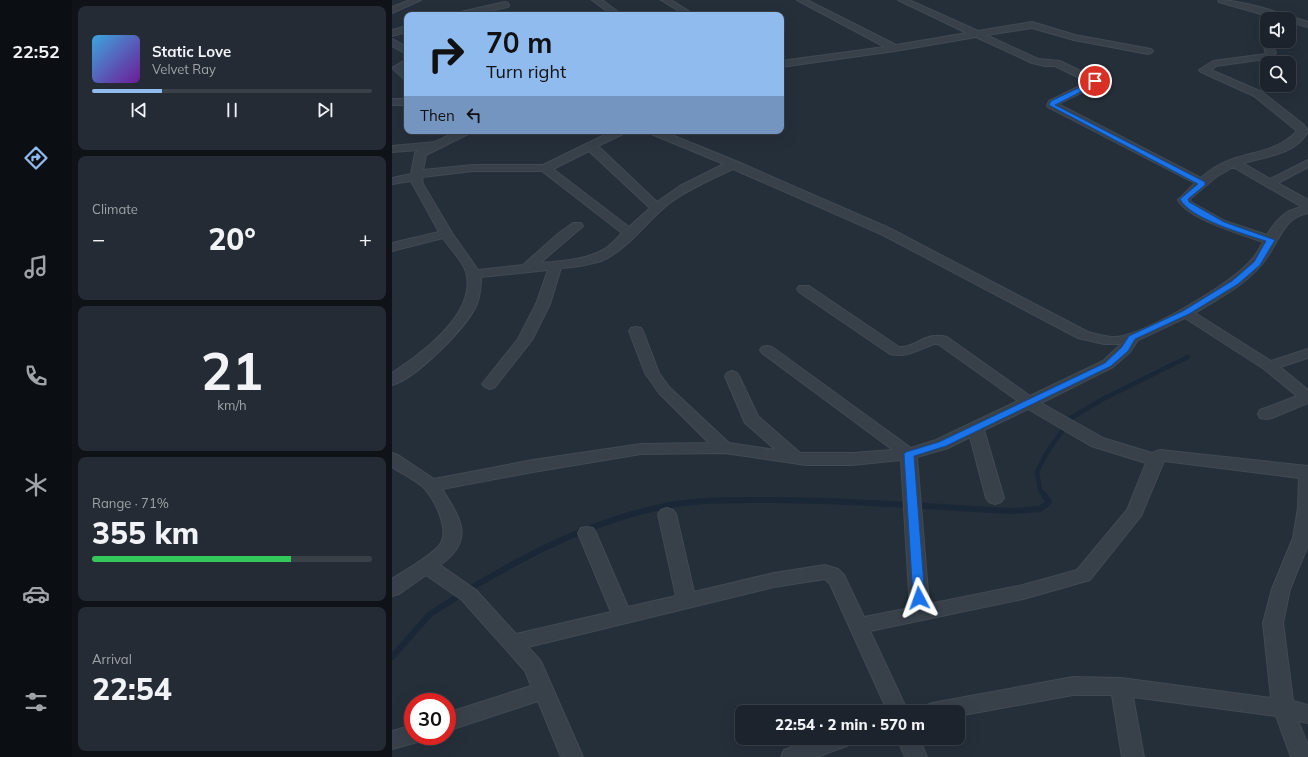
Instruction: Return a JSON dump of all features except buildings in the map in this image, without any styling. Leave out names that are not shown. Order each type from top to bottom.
[{"type":"street","points":[[392,10],[417,0]]},
{"type":"street","points":[[596,0],[611,12]]},
{"type":"street","points":[[665,0],[686,12]]},
{"type":"street","points":[[801,0],[895,48]]},
{"type":"street","points":[[902,0],[1039,62],[1057,64],[1094,81],[1094,83],[1053,103],[1052,105],[1203,183]]},
{"type":"street","points":[[1222,0],[1262,12]]},
{"type":"street","points":[[473,12],[506,5]]},
{"type":"street","points":[[1296,22],[1307,25]]},
{"type":"street","points":[[784,64],[895,48],[1034,25],[1074,38],[1148,51]]},
{"type":"street","points":[[392,33],[404,30]]},
{"type":"street","points":[[392,42],[404,49]]},
{"type":"street","points":[[1269,48],[1271,53],[1269,56],[1213,64],[1204,70],[1258,94],[1300,127],[1302,131],[1281,150],[1234,163],[1222,168],[1184,199],[1186,204],[1221,224],[1271,240]]},
{"type":"street","points":[[392,67],[404,63]]},
{"type":"street","points":[[404,64],[397,68],[404,74]]},
{"type":"street","points":[[392,102],[404,102]]},
{"type":"street","points":[[393,378],[437,346],[465,314],[474,291],[474,274],[446,234],[418,184],[417,176],[420,155],[436,145],[460,134]]},
{"type":"street","points":[[392,181],[473,168],[545,168],[615,134]]},
{"type":"street","points":[[660,134],[734,164],[885,231],[1083,335],[1100,340],[1117,341],[1132,338],[1186,313],[1235,283],[1257,263],[1282,221],[1290,213],[1308,209]]},
{"type":"street","points":[[392,149],[436,145]]},
{"type":"street","points":[[591,146],[657,208]]},
{"type":"street","points":[[1234,163],[1308,205]]},
{"type":"street","points":[[1270,183],[1308,163]]},
{"type":"street","points":[[474,274],[576,263],[600,256],[611,250],[657,208],[684,188],[734,164]]},
{"type":"street","points":[[545,168],[630,233]]},
{"type":"street","points":[[527,268],[563,236],[577,226]]},
{"type":"street","points":[[392,247],[446,234]]},
{"type":"street","points":[[490,384],[526,340],[543,304],[556,265]]},
{"type":"street","points":[[804,288],[895,351],[903,353],[934,339],[946,342],[1030,402],[1097,442],[1155,460]]},
{"type":"street","points":[[1186,313],[1269,366],[1307,398],[1266,414]]},
{"type":"street","points":[[636,331],[652,373],[664,390],[724,448]]},
{"type":"street","points":[[431,485],[533,466],[641,449],[724,448],[795,458],[852,459],[909,454],[942,444],[1108,364],[1125,349],[1132,338]]},
{"type":"street","points":[[767,350],[909,454],[920,613]]},
{"type":"street","points":[[1269,366],[1308,353]]},
{"type":"street","points":[[732,376],[751,419],[795,458]]},
{"type":"street","points":[[976,428],[995,498]]},
{"type":"street","points":[[859,626],[1023,592],[1083,575],[1135,512],[1155,460],[1160,455],[1308,473],[1307,508],[1302,538],[1281,589],[1273,623],[1283,708],[1302,757]]},
{"type":"street","points":[[392,459],[431,485],[451,518],[453,535],[450,546],[392,589]]},
{"type":"street","points":[[667,514],[687,601]]},
{"type":"street","points":[[587,533],[623,617]]},
{"type":"street","points":[[426,565],[466,592],[533,666],[572,757]]},
{"type":"street","points":[[512,643],[774,580],[825,572],[831,574],[837,580],[895,705]]},
{"type":"street","points":[[965,706],[1073,686],[1121,686],[1283,708],[1308,714]]},
{"type":"street","points":[[1121,686],[1133,757]]},
{"type":"street","points":[[456,719],[544,690]]},
{"type":"street","points":[[392,740],[404,737]]},
{"type":"street","points":[[792,757],[823,745]]},
{"type":"street","points":[[911,745],[916,757]]},
{"type":"waterway","points":[[1045,496],[1040,490],[1037,472],[1046,454],[1071,418],[1103,399],[1188,357]]},
{"type":"waterway","points":[[468,590],[540,550],[565,538],[616,519],[670,505],[721,500],[802,500],[1013,511],[1040,509],[1049,502],[1044,495]]},
{"type":"waterway","points":[[392,657],[430,614],[462,594]]},
{"type":"route","points":[[919,598],[909,454],[942,444],[1108,364],[1125,349],[1132,338],[1186,313],[1235,283],[1257,263],[1271,240],[1221,224],[1186,204],[1184,199],[1203,183],[1052,105],[1053,103],[1094,83],[1095,81]]}]
